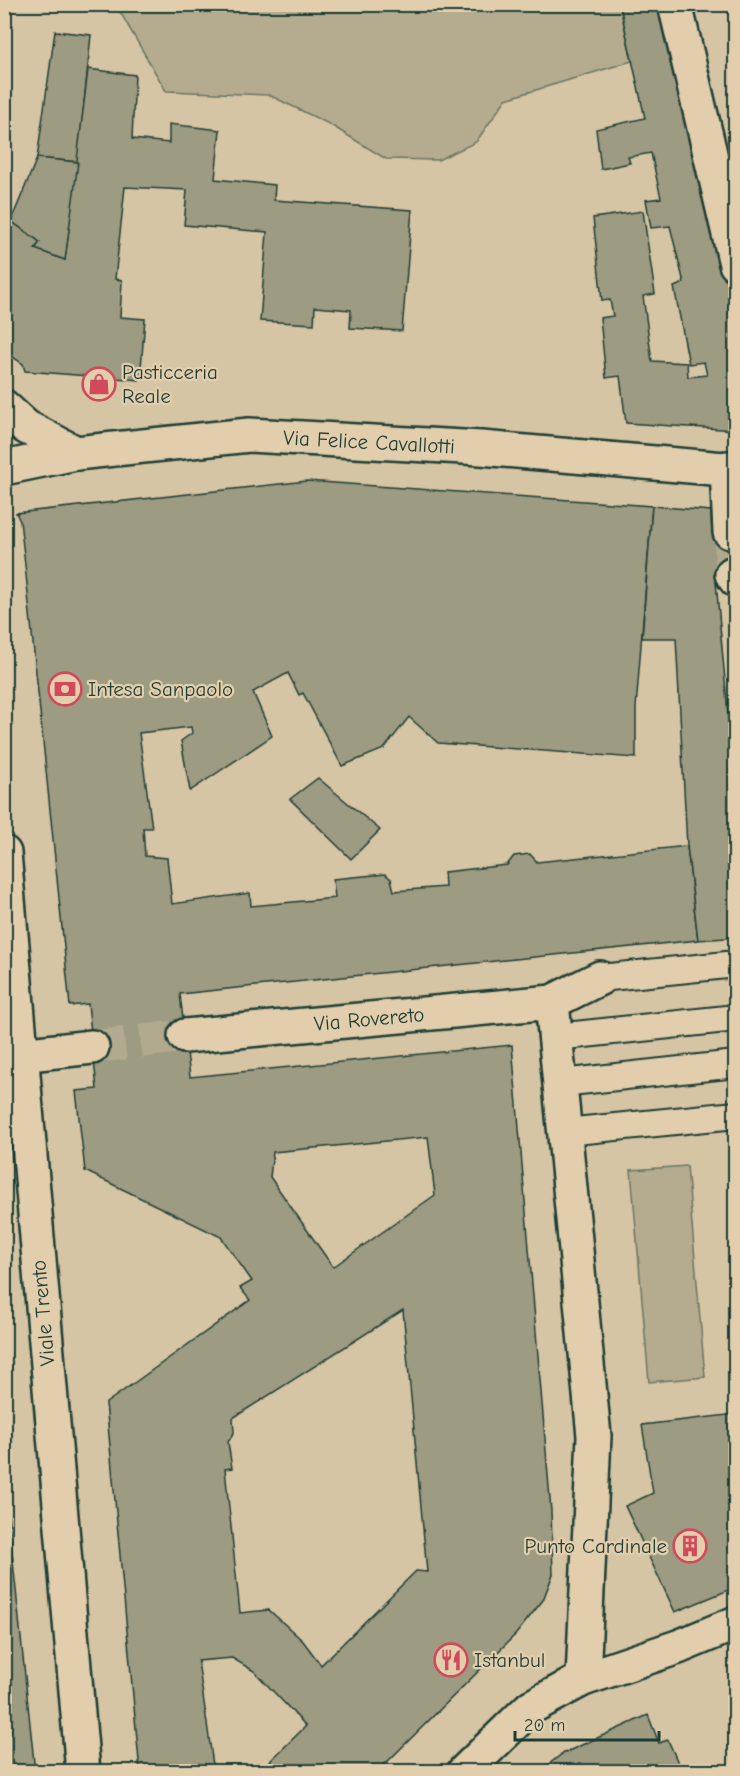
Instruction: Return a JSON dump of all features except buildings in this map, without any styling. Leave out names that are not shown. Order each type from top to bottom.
[{"type":"street","points":[[675,4],[735,264]]},
{"type":"street","points":[[4,407],[26,427],[75,453]]},
{"type":"street","name":"Via Felice Cavallotti","points":[[4,468],[75,453],[249,435],[481,448],[731,469]]},
{"type":"street","points":[[730,532],[731,469]]},
{"type":"street","name":"Viale Trento","points":[[4,853],[83,1772]]},
{"type":"street","points":[[584,1679],[594,1436],[552,1002],[600,978]]},
{"type":"street","name":"Via Rovereto","points":[[186,1036],[552,1002]]},
{"type":"street","points":[[20,1055],[92,1047]]},
{"type":"street","points":[[464,1772],[531,1707],[584,1679],[678,1647],[735,1623]]},
{"type":"lane","points":[[600,978],[735,964]]},
{"type":"lane","points":[[556,1037],[735,1018]]},
{"type":"lane","points":[[561,1083],[735,1064]]},
{"type":"lane","points":[[565,1132],[735,1115]]},
{"type":"shaded area","points":[[116,5],[627,5],[620,7],[632,61],[506,99],[476,142],[438,160],[386,159],[329,124],[269,95],[166,91]]},
{"type":"shaded area","points":[[687,1166],[705,1377],[649,1382],[631,1170]]},
{"type":"tunnel","points":[[730,532],[732,574]]},
{"type":"tunnel","points":[[92,1047],[185,1036]]},
{"type":"place","name":"Pasticceria Reale","points":[[99,384]]},
{"type":"place","name":"Intesa Sanpaolo","points":[[65,689]]},
{"type":"place","name":"Punto Cardinale","points":[[690,1546]]},
{"type":"place","name":"Istanbul","points":[[451,1660]]}]
